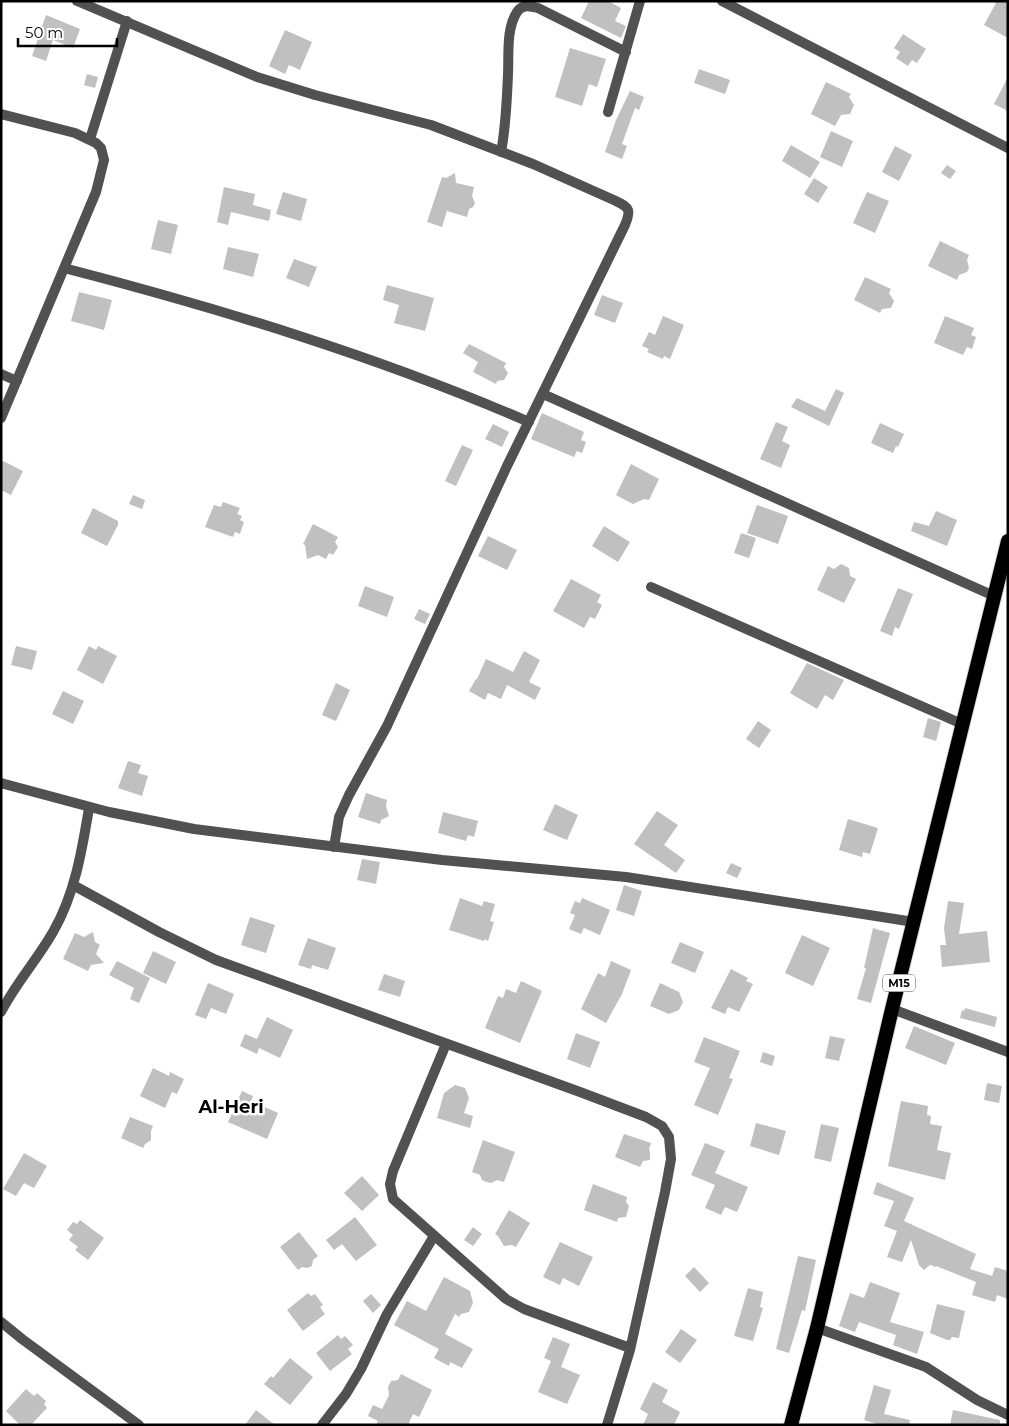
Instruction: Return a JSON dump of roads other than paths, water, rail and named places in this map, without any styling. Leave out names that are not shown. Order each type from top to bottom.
[{"type":"highway","name":"M15","points":[[791,1425],[817,1328],[892,1009],[1008,541]]},
{"type":"street","points":[[77,1],[258,77],[315,95],[431,125],[533,164],[616,201],[625,206],[629,211],[625,225],[529,422],[387,726],[349,795],[339,817],[334,847]]},
{"type":"street","points":[[608,112],[640,1]]},
{"type":"street","points":[[722,1],[1008,148]]},
{"type":"street","points":[[501,152],[507,98],[510,33],[518,11],[523,7],[538,8],[626,52]]},
{"type":"street","points":[[90,139],[126,21]]},
{"type":"street","points":[[1,114],[75,133],[90,139],[101,148],[104,160],[96,192],[1,418]]},
{"type":"street","points":[[64,268],[170,295],[324,343],[487,404],[529,422]]},
{"type":"street","points":[[1,374],[17,381]]},
{"type":"street","points":[[543,394],[994,596]]},
{"type":"street","points":[[651,587],[962,724]]},
{"type":"street","points":[[1,783],[89,808],[194,829],[442,860],[626,877],[914,922]]},
{"type":"street","points":[[1,1012],[6,992],[34,963],[54,930],[70,896],[81,858],[89,808]]},
{"type":"street","points":[[73,885],[159,932],[216,960],[646,1117],[662,1126],[669,1137],[670,1159],[665,1192],[630,1348],[607,1425]]},
{"type":"street","points":[[892,1009],[1008,1052]]},
{"type":"street","points":[[446,1044],[393,1171],[390,1184],[393,1199],[506,1299],[524,1309],[630,1348]]},
{"type":"street","points":[[322,1425],[346,1394],[387,1314],[434,1236]]},
{"type":"street","points":[[1,1322],[139,1425]]},
{"type":"street","points":[[817,1328],[926,1368],[977,1400],[1008,1415]]},
{"type":"district","name":"Al-Heri","points":[[231,1107]]}]
